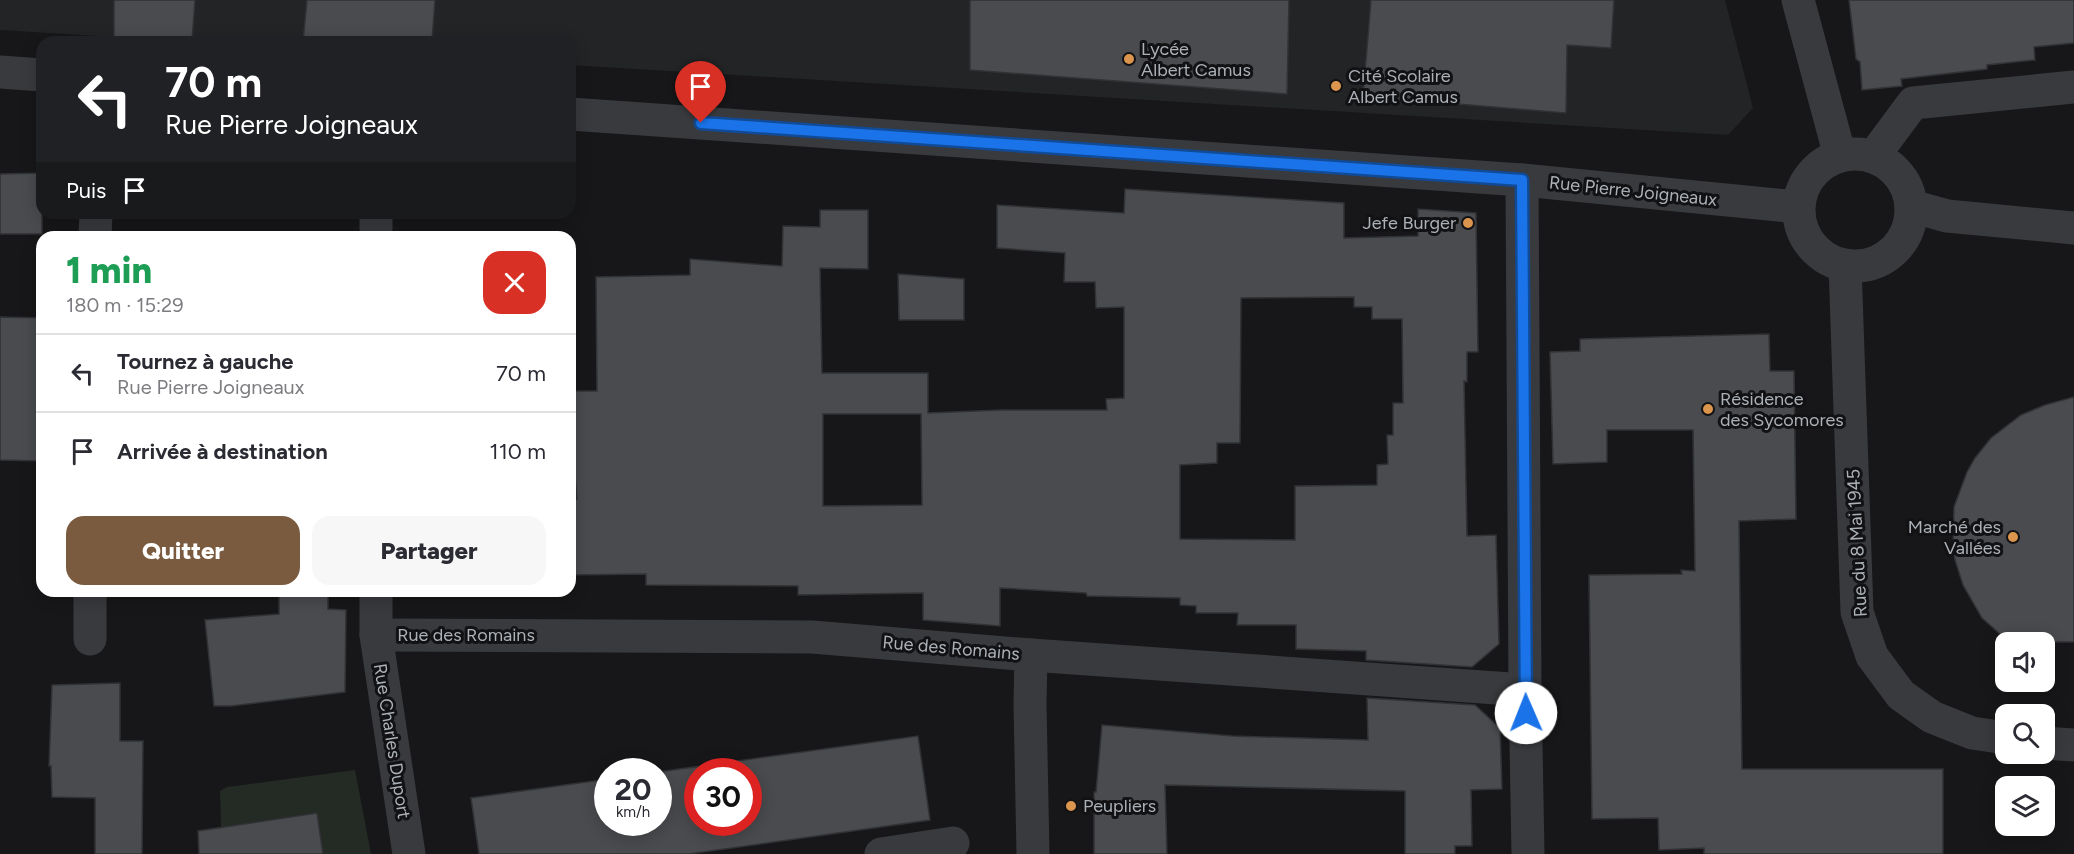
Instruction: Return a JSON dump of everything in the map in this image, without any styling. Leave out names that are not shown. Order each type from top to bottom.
[{"type":"street","points":[[1798,0],[1840,156]]},
{"type":"street","points":[[0,72],[36,75]]},
{"type":"street","points":[[1873,157],[1913,103],[2074,87]]},
{"type":"street","name":"Rue Pierre Joigneaux","points":[[576,114],[1522,180],[1798,207]]},
{"type":"street","points":[[1856,154],[1873,157],[1888,165],[1908,190],[1911,206],[1906,235],[1887,257],[1866,265],[1845,265],[1829,260],[1816,251],[1800,223],[1798,207],[1803,187],[1814,171],[1831,159],[1856,154]]},
{"type":"street","points":[[1522,180],[1528,854]]},
{"type":"street","points":[[1911,206],[1947,216],[2074,228]]},
{"type":"street","name":"Rue du 8 Mai 1945","points":[[1845,265],[1857,612],[1872,656],[1900,695],[1932,717],[1972,733],[1995,736]]},
{"type":"street","points":[[90,597],[90,639]]},
{"type":"street","name":"Rue Charles Duport","points":[[376,597],[376,634],[410,854]]},
{"type":"street","name":"Rue des Romains","points":[[376,634],[812,637],[1525,690]]},
{"type":"street","points":[[1031,655],[1029,704],[1033,854]]},
{"type":"street","points":[[2055,744],[2074,745]]},
{"type":"street","points":[[881,854],[953,843]]},
{"type":"shaded area","name":"Cité Scolaire Albert Camus","points":[[0,0],[1725,0],[1753,108],[1728,135],[576,65],[576,36],[97,36],[0,30]]},
{"type":"shaded area","points":[[355,770],[371,854],[323,854],[317,813],[221,827],[220,791],[227,787]]},
{"type":"building","points":[[114,0],[195,0],[192,36],[114,36]]},
{"type":"building","points":[[307,0],[435,0],[432,36],[304,36]]},
{"type":"building","points":[[970,0],[1289,0],[1287,94],[970,70]]},
{"type":"building","points":[[1371,0],[1614,0],[1611,48],[1567,45],[1566,113],[1363,96]]},
{"type":"building","points":[[1849,0],[2074,0],[2074,43],[2034,47],[2035,60],[1987,65],[1987,69],[1901,79],[1902,86],[1862,90],[1860,62],[1856,59]]},
{"type":"building","points":[[36,173],[36,219],[42,219],[42,231],[36,231],[36,234],[0,234],[0,174]]},
{"type":"building","points":[[1125,189],[1344,203],[1344,238],[1418,236],[1418,209],[1476,213],[1478,352],[1467,352],[1467,382],[1464,381],[1467,536],[1496,535],[1499,644],[1472,667],[1366,660],[1366,651],[1296,649],[1296,625],[1237,625],[1238,613],[1196,613],[1196,606],[1180,605],[1180,598],[1087,596],[1086,593],[1000,588],[1000,626],[923,620],[923,593],[798,595],[798,586],[646,585],[646,574],[576,575],[576,391],[597,391],[596,277],[690,275],[690,259],[782,266],[783,226],[820,227],[820,210],[868,210],[868,269],[820,268],[822,373],[928,373],[928,413],[1107,410],[1106,399],[1124,398],[1124,307],[1096,308],[1095,282],[1064,282],[1065,253],[997,248],[997,205],[1124,213]],"holes":[[[1354,297],[1354,307],[1372,307],[1372,319],[1402,319],[1403,403],[1393,403],[1393,435],[1387,435],[1388,464],[1377,465],[1377,485],[1295,486],[1295,540],[1180,539],[1180,465],[1217,463],[1217,443],[1240,443],[1241,298]],[[823,414],[921,414],[922,505],[823,506]]]},
{"type":"building","points":[[898,274],[964,279],[964,320],[899,320]]},
{"type":"building","points":[[0,317],[36,318],[36,461],[0,460]]},
{"type":"building","points":[[1769,334],[1770,371],[1794,371],[1796,519],[1739,521],[1742,769],[1943,769],[1943,854],[1704,854],[1704,848],[1659,850],[1658,818],[1592,819],[1589,575],[1682,574],[1681,570],[1695,571],[1693,430],[1607,430],[1607,462],[1553,464],[1550,352],[1580,351],[1580,339]]},
{"type":"building","name":"Marché des Vallées","points":[[2074,397],[2074,642],[2055,642],[2055,632],[1998,632],[1982,618],[1963,585],[1953,547],[1954,507],[1967,472],[1975,458],[1991,438],[2021,415]]},
{"type":"building","points":[[279,597],[328,597],[328,609],[346,610],[345,692],[231,706],[214,706],[205,620],[279,614]]},
{"type":"building","points":[[120,683],[120,741],[143,741],[142,854],[95,854],[95,798],[52,797],[51,766],[49,766],[52,685]]},
{"type":"building","points":[[1367,698],[1475,705],[1500,728],[1502,789],[1471,790],[1472,846],[1455,846],[1455,854],[1405,854],[1405,791],[1165,785],[1167,854],[1094,854],[1094,792],[1096,792],[1102,725],[1233,736],[1368,740]]},
{"type":"building","points":[[918,736],[930,820],[689,854],[479,854],[471,798],[594,781],[594,836],[672,836],[672,770],[684,768],[684,836],[762,836],[762,758],[759,758]]},
{"type":"building","points":[[317,813],[323,854],[199,854],[198,831]]},
{"type":"place","name":"Lycée Albert Camus","points":[[1129,59]]},
{"type":"place","name":"Cité Scolaire Albert Camus","points":[[1336,86]]},
{"type":"place","name":"Jefe Burger","points":[[1468,223]]},
{"type":"place","name":"Résidence des Sycomores","points":[[1708,409]]},
{"type":"place","name":"Marché des Vallées","points":[[2013,537]]},
{"type":"place","name":"Peupliers","points":[[1071,806]]},
{"type":"route","points":[[701,123],[1522,180],[1526,713]]}]
